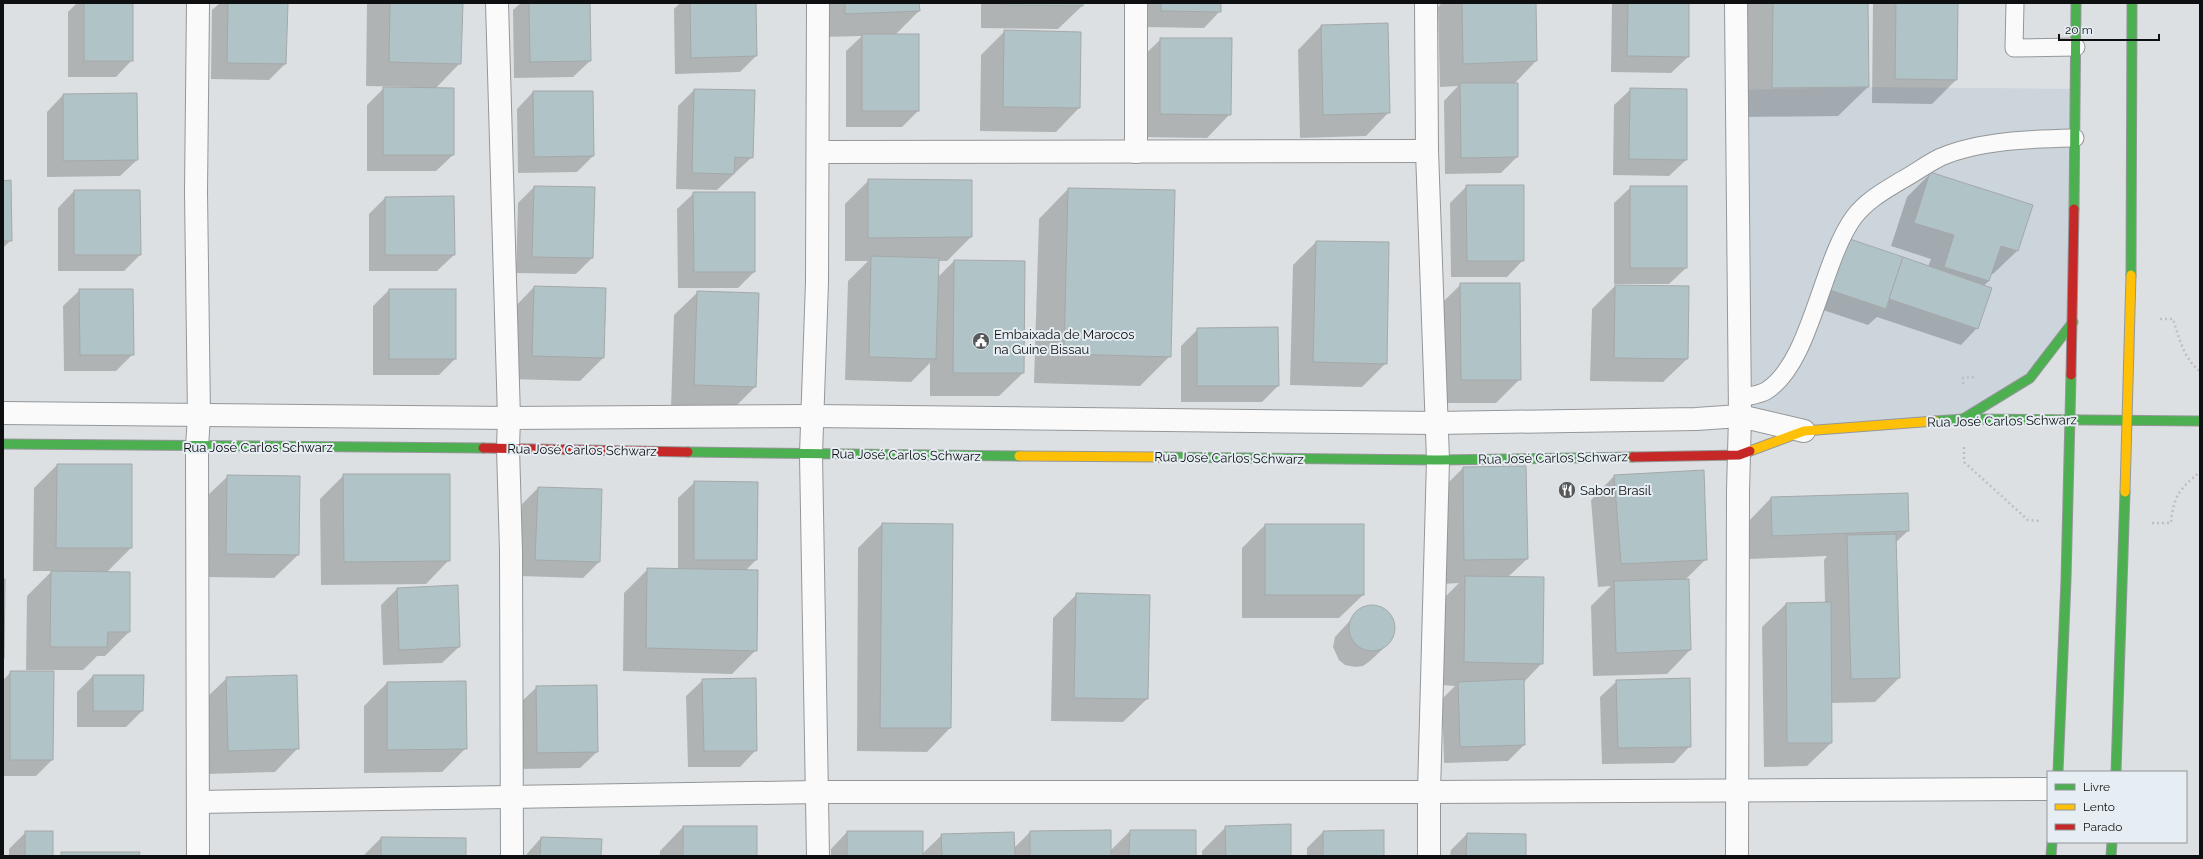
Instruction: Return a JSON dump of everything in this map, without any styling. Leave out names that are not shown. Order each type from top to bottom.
[{"type":"street","points":[[198,3],[196,192],[199,416],[197,447],[198,856]]},
{"type":"street","points":[[497,3],[510,418],[508,448],[511,551],[512,856]]},
{"type":"street","points":[[818,3],[817,282],[811,454],[818,856]]},
{"type":"street","points":[[1136,3],[1136,152]]},
{"type":"street","points":[[1426,3],[1427,151],[1438,460],[1429,792],[1429,856]]},
{"type":"street","points":[[1736,3],[1740,407],[1737,856]]},
{"type":"street","points":[[2058,771],[2065,636],[2074,322],[2076,3]]},
{"type":"street","points":[[2116,771],[2131,318],[2132,3]]},
{"type":"street","points":[[818,152],[1427,151]]},
{"type":"street","points":[[1964,419],[2030,378],[2074,322]]},
{"type":"street","name":"Rua José Carlos Schwarz","points":[[3,413],[510,418],[812,416],[1436,423],[1696,419],[1740,407],[1804,431]]},
{"type":"street","name":"Rua José Carlos Schwarz","points":[[3,444],[197,447],[508,448],[811,454],[1438,460],[1739,455],[1804,431],[1964,419],[2200,421]]},
{"type":"street","points":[[198,802],[817,792],[1429,792],[2047,789]]},
{"type":"street","points":[[2051,856],[2052,843]]},
{"type":"street","points":[[2111,856],[2112,843]]},
{"type":"lane","points":[[2015,3],[2014,48],[2076,47]]},
{"type":"lane","points":[[1740,407],[1766,391],[1784,375],[1799,349],[1840,239],[1855,216],[1875,196],[1942,157],[1989,144],[2024,139],[2076,138]]},
{"type":"path","points":[[2174,319],[2182,348],[2194,367],[2200,371]]},
{"type":"path","points":[[1964,462],[2028,520]]},
{"type":"path","points":[[2171,523],[2173,505],[2182,487],[2200,472]]},
{"type":"shaded area","points":[[1869,87],[2075,89],[2073,322],[2050,356],[1963,419],[1804,431],[1740,416],[1736,90]]},
{"type":"building","points":[[84,3],[133,3],[133,61],[84,61]]},
{"type":"building","points":[[228,3],[288,3],[286,64],[227,63]]},
{"type":"building","points":[[390,3],[463,3],[461,64],[389,62]]},
{"type":"building","points":[[529,3],[590,3],[591,61],[530,62]]},
{"type":"building","points":[[690,3],[756,3],[757,56],[691,58]]},
{"type":"building","points":[[845,3],[919,3],[920,11],[845,14]]},
{"type":"building","points":[[1004,3],[1083,3],[1083,6],[1004,5]]},
{"type":"building","points":[[1161,3],[1221,3],[1221,12],[1161,11]]},
{"type":"building","points":[[1462,3],[1536,3],[1537,61],[1463,64]]},
{"type":"building","points":[[1628,3],[1689,3],[1689,57],[1627,56]]},
{"type":"building","points":[[1773,3],[1868,3],[1869,87],[1772,88]]},
{"type":"building","points":[[1896,3],[1958,3],[1957,80],[1895,79]]},
{"type":"building","points":[[1388,23],[1390,113],[1323,115],[1321,25]]},
{"type":"building","points":[[1004,30],[1081,32],[1080,108],[1003,107]]},
{"type":"building","points":[[862,34],[919,34],[919,111],[862,111]]},
{"type":"building","points":[[1160,38],[1232,38],[1231,115],[1160,114]]},
{"type":"building","points":[[1460,83],[1518,83],[1518,157],[1461,158]]},
{"type":"building","points":[[383,87],[454,88],[454,155],[383,155]]},
{"type":"building","points":[[1630,88],[1687,89],[1687,160],[1629,159]]},
{"type":"building","points":[[694,89],[755,90],[753,158],[735,157],[734,174],[692,173]]},
{"type":"building","points":[[533,91],[593,91],[594,156],[534,157]]},
{"type":"building","points":[[137,93],[138,160],[63,161],[63,94]]},
{"type":"building","points":[[1930,172],[2033,205],[2018,251],[2001,246],[1989,281],[1944,267],[1954,235],[1914,223]]},
{"type":"building","points":[[868,179],[972,180],[972,237],[868,238]]},
{"type":"building","points":[[11,180],[12,241],[3,241],[3,181]]},
{"type":"building","points":[[1466,185],[1524,185],[1524,261],[1467,261]]},
{"type":"building","points":[[534,186],[595,187],[593,258],[532,257]]},
{"type":"building","points":[[1630,186],[1687,186],[1687,268],[1630,268]]},
{"type":"building","points":[[1068,188],[1175,190],[1171,357],[1064,354]]},
{"type":"building","points":[[74,190],[140,190],[141,255],[74,255]]},
{"type":"building","points":[[693,192],[755,192],[755,272],[694,272]]},
{"type":"building","points":[[454,196],[455,255],[385,255],[385,197]]},
{"type":"building","points":[[1844,237],[1903,257],[1886,309],[1827,289]]},
{"type":"building","points":[[1316,241],[1389,242],[1387,364],[1313,362]]},
{"type":"building","points":[[871,256],[939,258],[936,359],[869,357]]},
{"type":"building","points":[[1903,257],[1992,288],[1978,329],[1889,299]]},
{"type":"building","points":[[954,260],[1025,261],[1024,373],[953,373]]},
{"type":"building","points":[[1460,283],[1520,283],[1521,380],[1461,380]]},
{"type":"building","points":[[1615,285],[1689,286],[1688,359],[1614,358]]},
{"type":"building","points":[[534,286],[606,288],[604,358],[532,356]]},
{"type":"building","points":[[79,289],[133,289],[134,355],[80,355]]},
{"type":"building","points":[[389,289],[456,289],[456,359],[389,359]]},
{"type":"building","points":[[697,291],[759,293],[756,387],[694,385]]},
{"type":"building","points":[[1278,327],[1279,386],[1197,386],[1197,328]]},
{"type":"building","points":[[57,464],[132,464],[132,548],[56,548]]},
{"type":"building","points":[[1526,466],[1528,559],[1464,560],[1463,467]]},
{"type":"building","points":[[1704,470],[1707,560],[1621,564],[1614,475]]},
{"type":"building","points":[[343,474],[450,474],[450,561],[344,562]]},
{"type":"building","points":[[227,475],[300,476],[299,555],[226,554]]},
{"type":"building","points":[[694,481],[758,482],[757,560],[694,560]]},
{"type":"building","points":[[538,487],[602,489],[600,562],[535,560]]},
{"type":"building","points":[[1908,493],[1909,531],[1772,536],[1771,497]]},
{"type":"building","points":[[882,523],[953,524],[951,728],[880,728]]},
{"type":"building","points":[[1265,524],[1364,524],[1364,595],[1265,595]]},
{"type":"building","points":[[1896,534],[1900,678],[1851,679],[1847,535]]},
{"type":"building","points":[[647,568],[758,570],[757,651],[646,648]]},
{"type":"building","points":[[51,571],[130,572],[130,632],[108,632],[107,647],[50,647]]},
{"type":"building","points":[[1465,576],[1544,577],[1543,664],[1464,662]]},
{"type":"building","points":[[3,579],[5,579],[4,659],[3,659]]},
{"type":"building","points":[[1689,579],[1691,650],[1616,653],[1614,581]]},
{"type":"building","points":[[458,585],[460,647],[399,650],[397,588]]},
{"type":"building","points":[[1076,593],[1150,595],[1148,699],[1074,698]]},
{"type":"building","points":[[1831,602],[1832,743],[1787,743],[1786,603]]},
{"type":"building","points":[[1372,605],[1385,609],[1391,615],[1395,628],[1391,641],[1385,647],[1372,651],[1359,647],[1353,641],[1349,628],[1353,615],[1359,609]]},
{"type":"building","points":[[10,671],[54,671],[53,760],[10,760]]},
{"type":"building","points":[[93,675],[144,675],[143,711],[93,711]]},
{"type":"building","points":[[297,675],[299,749],[228,751],[226,677]]},
{"type":"building","points":[[756,678],[757,751],[704,751],[702,679]]},
{"type":"building","points":[[1690,678],[1691,747],[1618,748],[1616,680]]},
{"type":"building","points":[[1524,679],[1525,745],[1460,747],[1458,682]]},
{"type":"building","points":[[466,681],[467,749],[387,750],[387,682]]},
{"type":"building","points":[[597,685],[598,752],[537,753],[536,686]]},
{"type":"building","points":[[1291,824],[1291,856],[1226,856],[1225,826]]},
{"type":"building","points":[[683,826],[757,826],[757,856],[683,856]]},
{"type":"building","points":[[1111,830],[1111,856],[1030,856],[1030,831]]},
{"type":"building","points":[[1130,830],[1196,830],[1196,856],[1129,856]]},
{"type":"building","points":[[1384,830],[1384,856],[1323,856],[1323,831]]},
{"type":"building","points":[[25,831],[53,831],[53,856],[25,856]]},
{"type":"building","points":[[847,831],[923,831],[923,856],[847,856]]},
{"type":"building","points":[[1014,832],[1015,856],[942,856],[941,834]]},
{"type":"building","points":[[1467,833],[1526,834],[1526,856],[1466,856]]},
{"type":"building","points":[[381,837],[466,838],[466,856],[381,856]]},
{"type":"building","points":[[541,837],[602,839],[601,856],[540,856]]},
{"type":"building","points":[[61,852],[140,852],[139,856],[61,856]]},
{"type":"traffic: fast","points":[[2074,209],[2076,3]]},
{"type":"traffic: fast","points":[[2131,275],[2132,3]]},
{"type":"traffic: fast","points":[[1963,419],[2030,378],[2073,322]]},
{"type":"traffic: fast","points":[[2058,771],[2066,580],[2071,375]]},
{"type":"traffic: fast","points":[[1935,421],[1963,419],[2200,421]]},
{"type":"traffic: fast","points":[[3,444],[483,448]]},
{"type":"traffic: fast","points":[[688,452],[1019,456]]},
{"type":"traffic: fast","points":[[1159,457],[1438,460],[1633,457]]},
{"type":"traffic: fast","points":[[2116,771],[2125,492]]},
{"type":"traffic: fast","points":[[2051,856],[2052,843]]},
{"type":"traffic: fast","points":[[2111,856],[2112,843]]},
{"type":"traffic: slow","points":[[2125,492],[2131,275]]},
{"type":"traffic: slow","points":[[1750,451],[1804,431],[1935,421]]},
{"type":"traffic: slow","points":[[1019,456],[1159,457]]},
{"type":"traffic: jam","points":[[2071,375],[2074,209]]},
{"type":"traffic: jam","points":[[483,448],[688,452]]},
{"type":"traffic: jam","points":[[1633,457],[1739,455],[1750,451]]},
{"type":"place","name":"Embaixada de Marocos na Guine Bissau","points":[[981,341]]},
{"type":"place","name":"Sabor Brasil","points":[[1567,490]]}]
